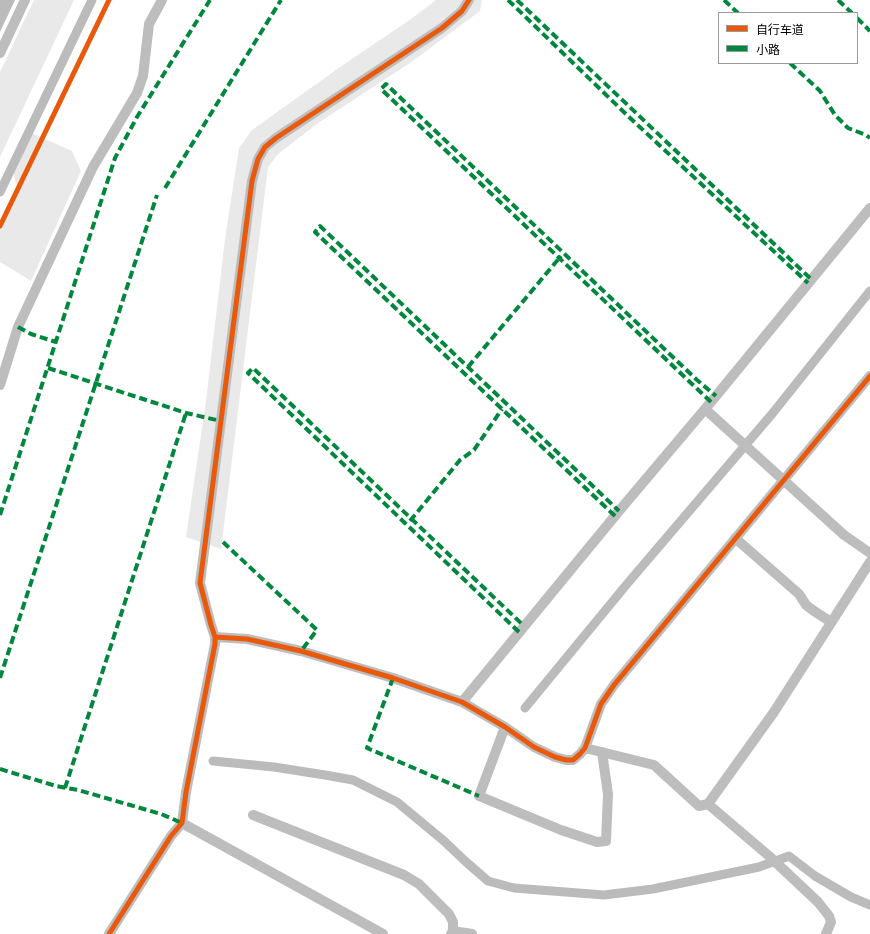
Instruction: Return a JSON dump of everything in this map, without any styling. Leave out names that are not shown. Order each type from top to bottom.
[{"type":"street","points":[[0,53],[25,0]]},
{"type":"street","points":[[0,385],[18,327],[93,167],[137,93],[143,76],[149,24],[162,0]]},
{"type":"street","points":[[109,934],[171,836],[182,822],[186,792],[215,644],[215,637],[200,584],[252,181],[258,159],[265,147],[276,138],[442,28],[462,11],[469,0]]},
{"type":"street","points":[[462,702],[870,208]]},
{"type":"street","points":[[215,637],[247,639],[301,651],[393,678],[462,702],[505,727],[534,747],[555,757],[573,760],[585,748],[601,704],[614,685],[782,480],[870,376]]},
{"type":"street","points":[[705,409],[844,535],[870,553]]},
{"type":"street","points":[[735,538],[799,594],[806,605],[832,622]]},
{"type":"street","points":[[585,748],[654,765],[699,806],[708,804],[774,712],[870,562]]},
{"type":"street","points":[[505,727],[479,796],[561,830],[597,842],[606,841],[608,794],[602,752]]},
{"type":"street","points":[[708,804],[784,869],[818,902],[829,916],[830,922],[826,934]]},
{"type":"street","points":[[253,815],[404,875],[418,884],[449,914],[452,922],[452,932],[472,934]]},
{"type":"street","points":[[182,822],[383,934]]},
{"type":"shaded area","points":[[0,0],[15,0],[0,32]]},
{"type":"shaded area","points":[[34,0],[74,0],[0,157],[0,72]]},
{"type":"shaded area","points":[[436,0],[482,0],[480,11],[410,63],[318,123],[278,154],[268,167],[221,549],[186,537],[206,401],[225,239],[239,148],[252,130]]},
{"type":"shaded area","points":[[27,131],[72,151],[81,171],[31,281],[0,262],[0,224],[18,191],[11,165]]},
{"type":"waterway","points":[[0,192],[92,0]]},
{"type":"waterway","points":[[525,708],[627,584],[772,414],[870,291]]},
{"type":"waterway","points":[[213,761],[274,767],[353,780],[397,802],[444,841],[488,881],[514,888],[604,895],[653,889],[759,867],[789,856],[815,876],[851,897],[870,905]]},
{"type":"marked path","points":[[0,515],[115,158],[137,117],[210,0]]},
{"type":"marked path","points":[[165,188],[281,0]]},
{"type":"marked path","points":[[508,0],[629,117],[808,283]]},
{"type":"marked path","points":[[517,0],[811,279]]},
{"type":"marked path","points":[[724,0],[737,12]]},
{"type":"marked path","points":[[838,0],[851,12]]},
{"type":"marked path","points":[[858,19],[870,31]]},
{"type":"marked path","points":[[791,64],[820,91],[835,115],[848,128],[870,138]]},
{"type":"marked path","points":[[711,402],[381,89],[386,84],[697,380],[716,396]]},
{"type":"marked path","points":[[0,678],[157,195]]},
{"type":"marked path","points":[[615,516],[315,232],[320,226],[619,511]]},
{"type":"marked path","points":[[468,367],[561,256]]},
{"type":"marked path","points":[[18,327],[31,334],[56,342]]},
{"type":"marked path","points":[[48,368],[186,413],[221,421]]},
{"type":"marked path","points":[[519,632],[248,373],[253,368],[524,626]]},
{"type":"marked path","points":[[410,521],[460,460],[474,450],[502,409]]},
{"type":"marked path","points":[[65,788],[186,413]]},
{"type":"marked path","points":[[223,542],[317,630],[301,651]]},
{"type":"marked path","points":[[393,678],[367,748],[479,796]]},
{"type":"marked path","points":[[0,769],[56,786],[78,790],[161,814],[182,823]]},
{"type":"cycle path","points":[[0,226],[109,0]]},
{"type":"cycle path","points":[[109,934],[171,836],[182,823],[186,792],[215,644],[215,637],[200,583],[252,181],[258,159],[265,147],[276,138],[442,28],[462,11],[469,0]]},
{"type":"cycle path","points":[[215,637],[247,639],[301,651],[393,678],[462,702],[505,727],[534,747],[555,757],[573,760],[585,748],[601,704],[614,685],[870,376]]}]
